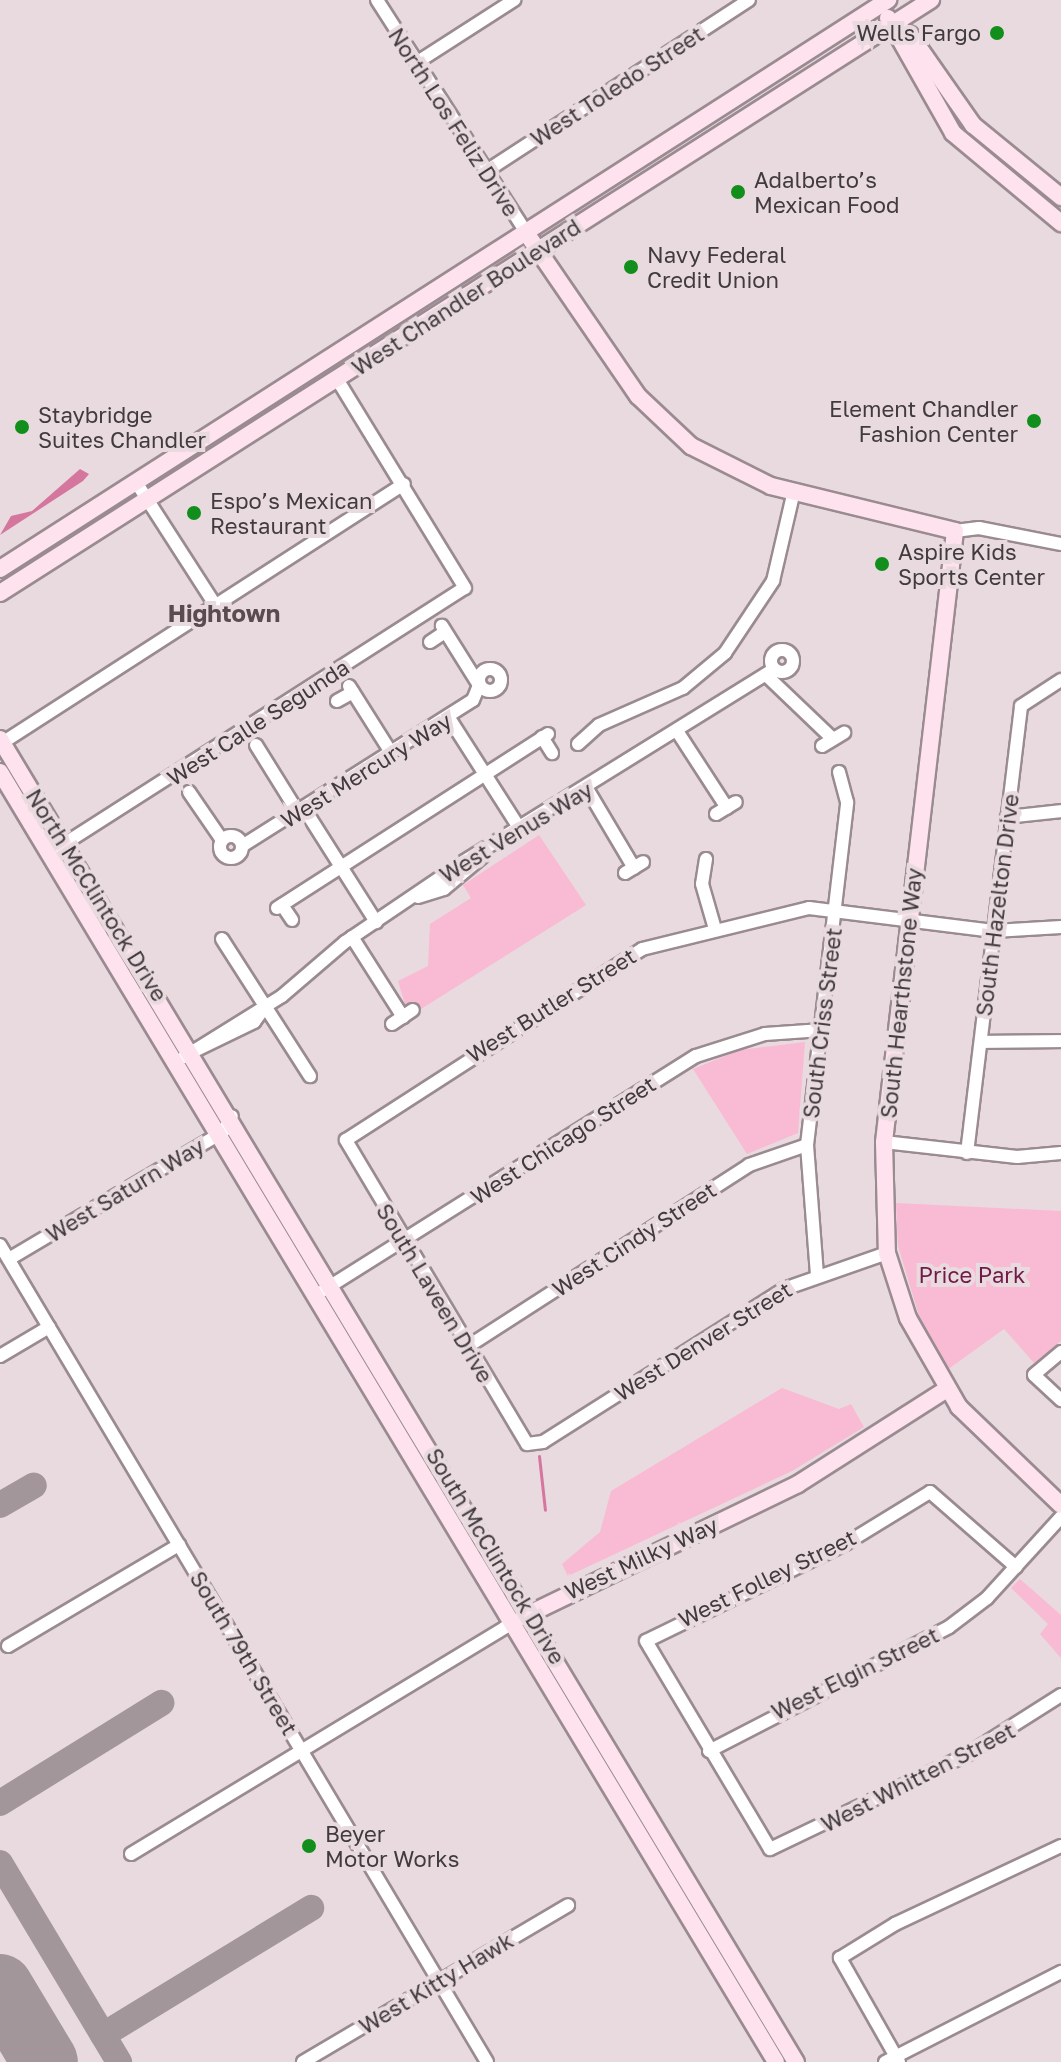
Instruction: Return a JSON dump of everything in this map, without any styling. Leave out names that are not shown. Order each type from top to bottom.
[{"type":"main road","name":"West Chandler Boulevard","points":[[0,569],[136,482],[931,0]]},
{"type":"main road","name":"West Chandler Boulevard","points":[[0,593],[337,379],[881,2]]},
{"type":"main road","points":[[881,2],[897,44],[953,133],[1061,223]]},
{"type":"main road","points":[[892,25],[910,35],[965,116],[1061,197]]},
{"type":"main road","points":[[953,133],[965,116]]},
{"type":"main road","points":[[532,242],[630,386],[667,428],[725,467],[794,491],[955,531]]},
{"type":"main road","name":"South Hearthstone Way","points":[[955,531],[884,1142],[887,1253],[908,1318],[947,1389],[992,1444],[1061,1505]]},
{"type":"main road","name":"North McClintock Drive","points":[[1,741],[58,850],[186,1055]]},
{"type":"main road","name":"North McClintock Drive","points":[[0,772],[58,850]]},
{"type":"main road","name":"South McClintock Drive","points":[[186,1055],[232,1115],[514,1622],[776,2062]]},
{"type":"main road","name":"South McClintock Drive","points":[[186,1055],[223,1132],[327,1289],[530,1613],[796,2062]]},
{"type":"main road","name":"West Milky Way","points":[[514,1622],[798,1484],[947,1389]]},
{"type":"street","name":"North Los Feliz Drive","points":[[377,0],[532,242]]},
{"type":"street","points":[[416,63],[514,0]]},
{"type":"street","name":"West Toledo Street","points":[[485,172],[749,0]]},
{"type":"street","points":[[1,741],[404,484],[337,379]]},
{"type":"street","points":[[136,482],[216,606]]},
{"type":"street","name":"West Calle Segunda","points":[[58,850],[465,588],[404,484]]},
{"type":"street","points":[[578,744],[599,725],[683,688],[739,636],[773,581],[794,491]]},
{"type":"street","points":[[955,531],[979,528],[1061,544]]},
{"type":"street","name":"West Mercury Way","points":[[242,846],[302,812],[473,700],[479,685],[444,629],[430,642]]},
{"type":"street","name":"West Venus Way","points":[[376,922],[408,900],[453,883],[486,851],[586,787],[679,734],[771,673],[833,739]]},
{"type":"street","name":"South Hazelton Drive","points":[[967,1153],[1021,706],[1061,680]]},
{"type":"street","points":[[337,701],[351,689],[392,754]]},
{"type":"street","points":[[449,718],[520,829]]},
{"type":"street","points":[[679,734],[726,808]]},
{"type":"street","points":[[292,920],[280,906],[545,735],[552,753]]},
{"type":"street","points":[[186,1055],[265,1007],[352,937],[376,922],[256,745]]},
{"type":"street","name":"South Criss Street","points":[[817,1275],[807,1145],[847,802],[839,772]]},
{"type":"street","points":[[586,787],[634,868]]},
{"type":"street","points":[[189,792],[222,840],[227,858],[242,846],[236,837],[222,840]]},
{"type":"street","points":[[1007,817],[1061,811]]},
{"type":"street","points":[[706,859],[702,884],[715,929]]},
{"type":"street","name":"West Butler Street","points":[[346,1140],[620,958],[715,929],[781,910],[835,911],[994,931],[1061,927]]},
{"type":"street","points":[[352,937],[402,1017]]},
{"type":"street","points":[[221,939],[310,1076]]},
{"type":"street","name":"West Chicago Street","points":[[327,1289],[696,1056],[765,1034],[822,1030]]},
{"type":"street","points":[[981,1042],[1061,1041]]},
{"type":"street","name":"West Saturn Way","points":[[9,1259],[223,1132],[232,1115]]},
{"type":"street","name":"South Laveen Drive","points":[[346,1140],[527,1444]]},
{"type":"street","points":[[884,1142],[967,1153],[1061,1153]]},
{"type":"street","name":"West Cindy Street","points":[[467,1347],[749,1165],[807,1145]]},
{"type":"street","name":"South 79th Street","points":[[0,1245],[487,2062]]},
{"type":"street","name":"West Denver Street","points":[[527,1444],[543,1442],[754,1306],[817,1275],[887,1253]]},
{"type":"street","points":[[0,1356],[49,1327]]},
{"type":"street","points":[[1061,1352],[1034,1375],[1061,1400]]},
{"type":"street","name":"West Folley Street","points":[[709,1751],[646,1641],[845,1544],[930,1492],[1016,1567]]},
{"type":"street","name":"West Elgin Street","points":[[709,1751],[949,1627],[1016,1567],[1061,1517]]},
{"type":"street","points":[[8,1646],[179,1545]]},
{"type":"street","name":"West Milky Way","points":[[131,1854],[514,1622]]},
{"type":"street","name":"West Whitten Street","points":[[709,1751],[770,1849],[968,1754],[1061,1695]]},
{"type":"street","points":[[1061,1846],[895,1924],[840,1958],[893,2060],[1061,1972]]},
{"type":"street","name":"West Kitty Hawk","points":[[303,2062],[568,1905]]},
{"type":"green space","points":[[539,835],[586,905],[421,1009],[415,1002],[406,1008],[398,981],[428,966],[430,924],[471,898],[463,885]]},
{"type":"green space","points":[[805,1042],[798,1133],[747,1154],[693,1069],[740,1050]]},
{"type":"green space","name":"Price Park","points":[[896,1203],[1061,1211],[1061,1341],[1034,1363],[1004,1329],[947,1370],[920,1319],[898,1246]]},
{"type":"green space","points":[[782,1388],[839,1409],[851,1404],[864,1427],[792,1471],[568,1576],[562,1564],[600,1532],[611,1491]]},
{"type":"green space","points":[[1020,1579],[1061,1615],[1061,1658],[1040,1634],[1048,1624],[1011,1588]]},
{"type":"shaded area","points":[[80,469],[89,474],[83,481],[0,535],[11,516],[32,511]]},
{"type":"waterway","points":[[539,1456],[545,1510]]},
{"type":"taxiway","points":[[0,1505],[34,1485]]},
{"type":"taxiway","points":[[0,1803],[161,1703]]},
{"type":"taxiway","points":[[0,1863],[119,2062]]},
{"type":"taxiway","points":[[103,2035],[311,1908]]},
{"type":"runway","points":[[0,1987],[45,2062]]},
{"type":"place","name":"Wells Fargo","points":[[997,33]]},
{"type":"place","name":"Adalberto’s Mexican Food","points":[[738,192]]},
{"type":"place","name":"Navy Federal Credit Union","points":[[631,267]]},
{"type":"place","name":"Element Chandler Fashion Center","points":[[1034,421]]},
{"type":"place","name":"Staybridge Suites Chandler","points":[[22,427]]},
{"type":"place","name":"Espo’s Mexican Restaurant","points":[[194,513]]},
{"type":"place","name":"Aspire Kids Sports Center","points":[[882,564]]},
{"type":"place","name":"Beyer Motor Works","points":[[309,1846]]},
{"type":"district","name":"Hightown","points":[[224,613]]}]
